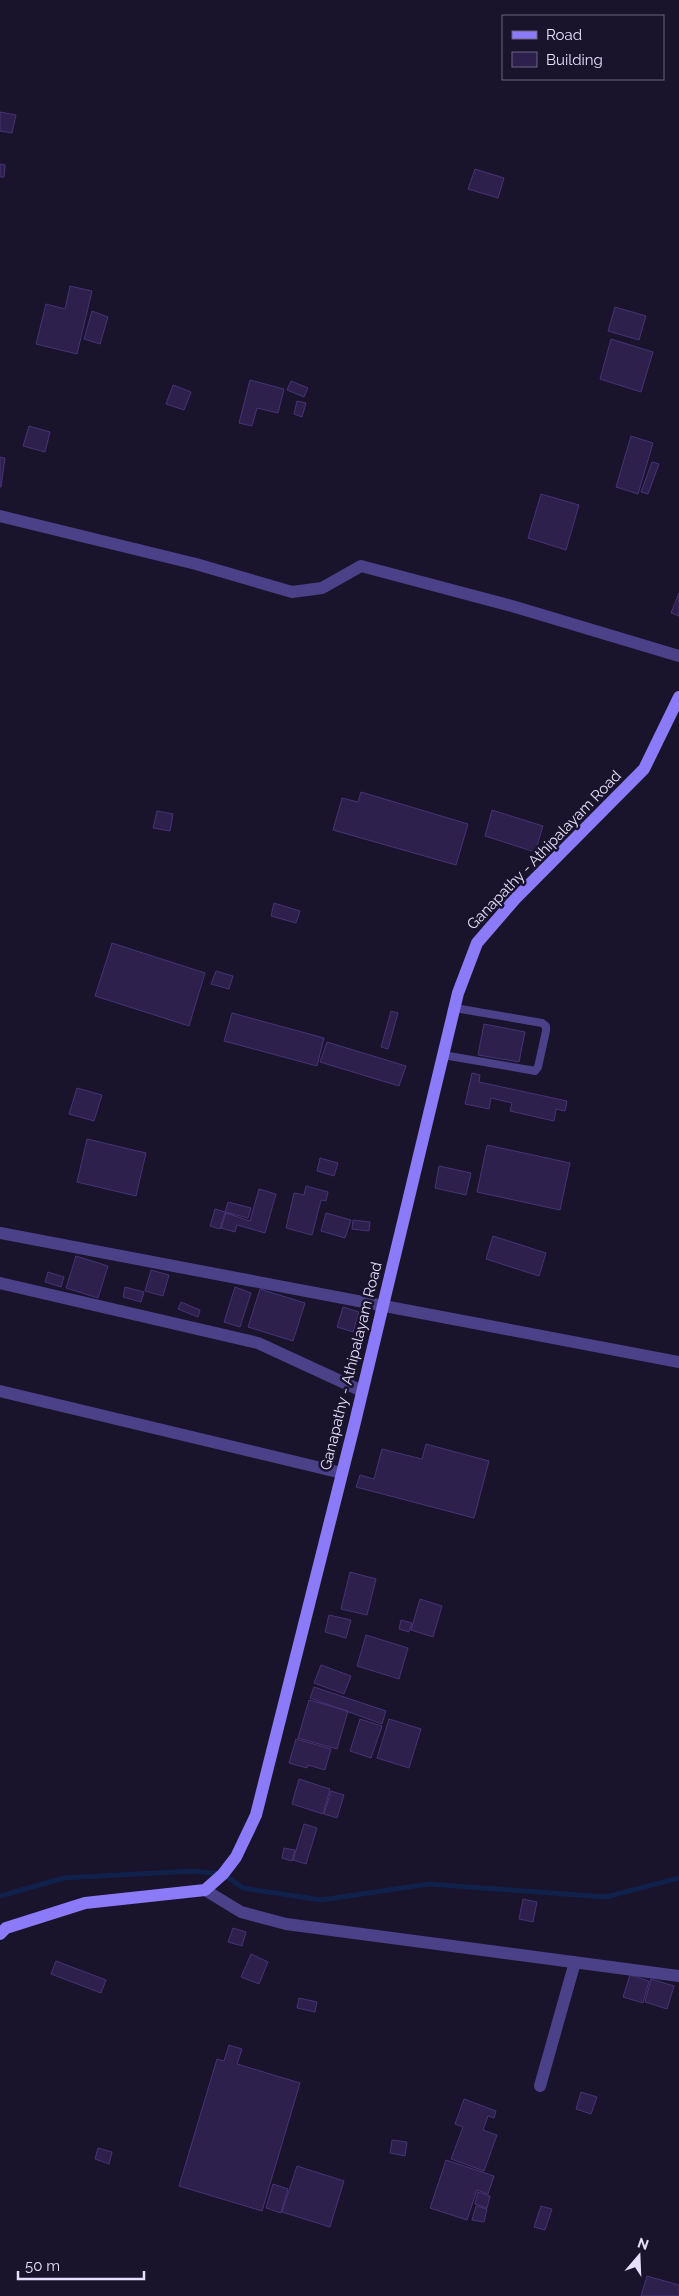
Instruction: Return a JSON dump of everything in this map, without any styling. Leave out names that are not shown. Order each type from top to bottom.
[{"type":"main road","name":"Ganapathy - Athipalayam Road","points":[[205,1890],[223,1874],[236,1856],[256,1815],[342,1473],[455,1008],[477,943],[516,899],[644,769],[679,697]]},
{"type":"main road","points":[[0,1934],[6,1928],[84,1903],[205,1890]]},
{"type":"street","points":[[0,516],[196,564],[292,592],[322,588],[361,566],[512,606],[679,656]]},
{"type":"street","points":[[0,1233],[679,1362]]},
{"type":"street","points":[[0,1283],[258,1343],[362,1391]]},
{"type":"street","points":[[0,1391],[342,1473]]},
{"type":"street","points":[[205,1890],[241,1912],[286,1924],[679,1976]]},
{"type":"street","points":[[540,2086],[575,1962]]},
{"type":"lane","points":[[444,1055],[535,1071],[538,1067],[546,1031],[546,1026],[542,1023],[455,1008]]},
{"type":"building","points":[[0,112],[16,115],[12,133],[0,131]]},
{"type":"building","points":[[0,164],[5,165],[4,177],[0,177]]},
{"type":"building","points":[[475,169],[504,178],[498,198],[468,189]]},
{"type":"building","points":[[70,286],[92,291],[77,354],[36,344],[46,304],[65,309]]},
{"type":"building","points":[[615,307],[646,316],[639,340],[608,331]]},
{"type":"building","points":[[92,311],[108,317],[100,344],[84,339]]},
{"type":"building","points":[[611,339],[653,352],[641,392],[600,379]]},
{"type":"building","points":[[250,380],[284,389],[278,413],[257,408],[252,426],[239,423]]},
{"type":"building","points":[[291,381],[308,388],[304,397],[287,390]]},
{"type":"building","points":[[173,385],[191,392],[184,410],[166,404]]},
{"type":"building","points":[[297,401],[306,403],[302,417],[294,414]]},
{"type":"building","points":[[29,426],[50,432],[45,452],[23,446]]},
{"type":"building","points":[[631,436],[653,443],[638,494],[616,487]]},
{"type":"building","points":[[0,457],[5,458],[1,487],[0,487]]},
{"type":"building","points":[[652,462],[659,464],[648,494],[641,492]]},
{"type":"building","points":[[541,494],[579,505],[566,550],[528,538]]},
{"type":"building","points":[[679,593],[679,616],[671,613]]},
{"type":"building","points":[[361,792],[468,824],[456,865],[333,830],[342,798],[358,802]]},
{"type":"building","points":[[492,810],[543,826],[535,852],[485,836]]},
{"type":"building","points":[[157,811],[173,814],[170,831],[153,828]]},
{"type":"building","points":[[274,903],[300,911],[296,923],[271,916]]},
{"type":"building","points":[[112,943],[205,973],[189,1026],[95,996]]},
{"type":"building","points":[[216,971],[233,976],[229,989],[211,984]]},
{"type":"building","points":[[391,1011],[398,1013],[388,1049],[381,1047]]},
{"type":"building","points":[[232,1013],[324,1038],[317,1066],[224,1041]]},
{"type":"building","points":[[484,1024],[525,1032],[519,1062],[478,1055]]},
{"type":"building","points":[[327,1042],[406,1066],[399,1086],[320,1062]]},
{"type":"building","points":[[472,1073],[480,1075],[479,1082],[567,1101],[565,1111],[556,1109],[554,1121],[510,1111],[512,1103],[491,1098],[489,1109],[465,1104]]},
{"type":"building","points":[[77,1088],[102,1095],[94,1121],[69,1114]]},
{"type":"building","points":[[87,1139],[146,1153],[136,1196],[77,1182]]},
{"type":"building","points":[[487,1145],[570,1163],[560,1210],[477,1192]]},
{"type":"building","points":[[320,1158],[338,1163],[334,1176],[317,1171]]},
{"type":"building","points":[[439,1166],[471,1173],[466,1195],[435,1188]]},
{"type":"building","points":[[306,1186],[328,1192],[326,1201],[321,1200],[312,1235],[286,1228],[294,1193],[304,1195]]},
{"type":"building","points":[[259,1189],[276,1194],[265,1233],[237,1225],[235,1232],[221,1228],[226,1213],[250,1221]]},
{"type":"building","points":[[228,1202],[251,1208],[248,1218],[225,1212]]},
{"type":"building","points":[[215,1209],[225,1212],[220,1229],[210,1226]]},
{"type":"building","points":[[326,1213],[351,1220],[345,1238],[321,1231]]},
{"type":"building","points":[[353,1220],[370,1222],[369,1231],[352,1229]]},
{"type":"building","points":[[493,1236],[546,1253],[539,1276],[486,1259]]},
{"type":"building","points":[[76,1256],[108,1266],[98,1298],[66,1288]]},
{"type":"building","points":[[151,1270],[169,1275],[163,1296],[145,1291]]},
{"type":"building","points":[[48,1272],[64,1277],[61,1287],[45,1282]]},
{"type":"building","points":[[125,1287],[144,1292],[141,1302],[123,1297]]},
{"type":"building","points":[[235,1287],[251,1293],[240,1327],[224,1322]]},
{"type":"building","points":[[260,1289],[305,1303],[293,1341],[248,1327]]},
{"type":"building","points":[[181,1302],[200,1310],[198,1317],[178,1309]]},
{"type":"building","points":[[343,1307],[359,1312],[353,1332],[337,1327]]},
{"type":"building","points":[[426,1444],[489,1461],[474,1518],[356,1487],[360,1475],[374,1479],[382,1449],[422,1459]]},
{"type":"building","points":[[350,1572],[376,1579],[367,1615],[341,1609]]},
{"type":"building","points":[[420,1599],[442,1606],[433,1637],[411,1630]]},
{"type":"building","points":[[329,1615],[351,1620],[346,1638],[325,1632]]},
{"type":"building","points":[[401,1620],[412,1623],[409,1632],[399,1629]]},
{"type":"building","points":[[366,1635],[408,1648],[399,1679],[357,1666]]},
{"type":"building","points":[[321,1665],[351,1676],[344,1694],[314,1683]]},
{"type":"building","points":[[314,1687],[386,1711],[382,1724],[310,1698]]},
{"type":"building","points":[[309,1700],[348,1711],[337,1749],[298,1738]]},
{"type":"building","points":[[360,1719],[382,1726],[371,1758],[350,1751]]},
{"type":"building","points":[[389,1719],[421,1729],[409,1768],[377,1758]]},
{"type":"building","points":[[296,1739],[331,1749],[325,1770],[308,1765],[307,1768],[289,1763]]},
{"type":"building","points":[[299,1779],[330,1789],[323,1814],[292,1804]]},
{"type":"building","points":[[331,1791],[344,1795],[337,1818],[324,1814]]},
{"type":"building","points":[[304,1824],[317,1828],[306,1864],[293,1860]]},
{"type":"building","points":[[284,1848],[295,1850],[292,1861],[282,1858]]},
{"type":"building","points":[[523,1899],[537,1902],[533,1922],[519,1919]]},
{"type":"building","points":[[233,1928],[246,1932],[242,1946],[228,1942]]},
{"type":"building","points":[[251,1954],[268,1962],[259,1984],[241,1977]]},
{"type":"building","points":[[56,1961],[106,1980],[101,1993],[51,1974]]},
{"type":"building","points":[[630,1975],[649,1981],[643,2003],[623,1997]]},
{"type":"building","points":[[651,1979],[674,1986],[667,2009],[645,2002]]},
{"type":"building","points":[[299,1998],[317,2002],[315,2012],[297,2008]]},
{"type":"building","points":[[229,2045],[242,2049],[237,2064],[300,2083],[262,2211],[179,2186],[217,2059],[224,2061]]},
{"type":"building","points":[[581,2092],[597,2097],[591,2114],[576,2109]]},
{"type":"building","points":[[464,2099],[496,2111],[494,2118],[488,2116],[483,2130],[497,2135],[484,2171],[451,2159],[463,2127],[455,2124]]},
{"type":"building","points":[[392,2140],[407,2142],[405,2156],[390,2153]]},
{"type":"building","points":[[98,2148],[112,2152],[109,2164],[95,2159]]},
{"type":"building","points":[[446,2160],[494,2176],[488,2194],[477,2190],[467,2220],[430,2208]]},
{"type":"building","points":[[297,2166],[344,2181],[330,2227],[282,2212]]},
{"type":"building","points":[[273,2184],[288,2189],[281,2213],[266,2208]]},
{"type":"building","points":[[478,2192],[490,2196],[487,2208],[475,2204]]},
{"type":"building","points":[[476,2206],[487,2209],[484,2222],[472,2220]]},
{"type":"building","points":[[541,2206],[552,2209],[545,2230],[534,2227]]},
{"type":"building","points":[[647,2276],[679,2285],[679,2296],[641,2296]]},
{"type":"waterway","points":[[0,1896],[64,1878],[192,1871],[223,1874],[243,1888],[321,1900],[429,1884],[606,1897],[679,1878]]}]
